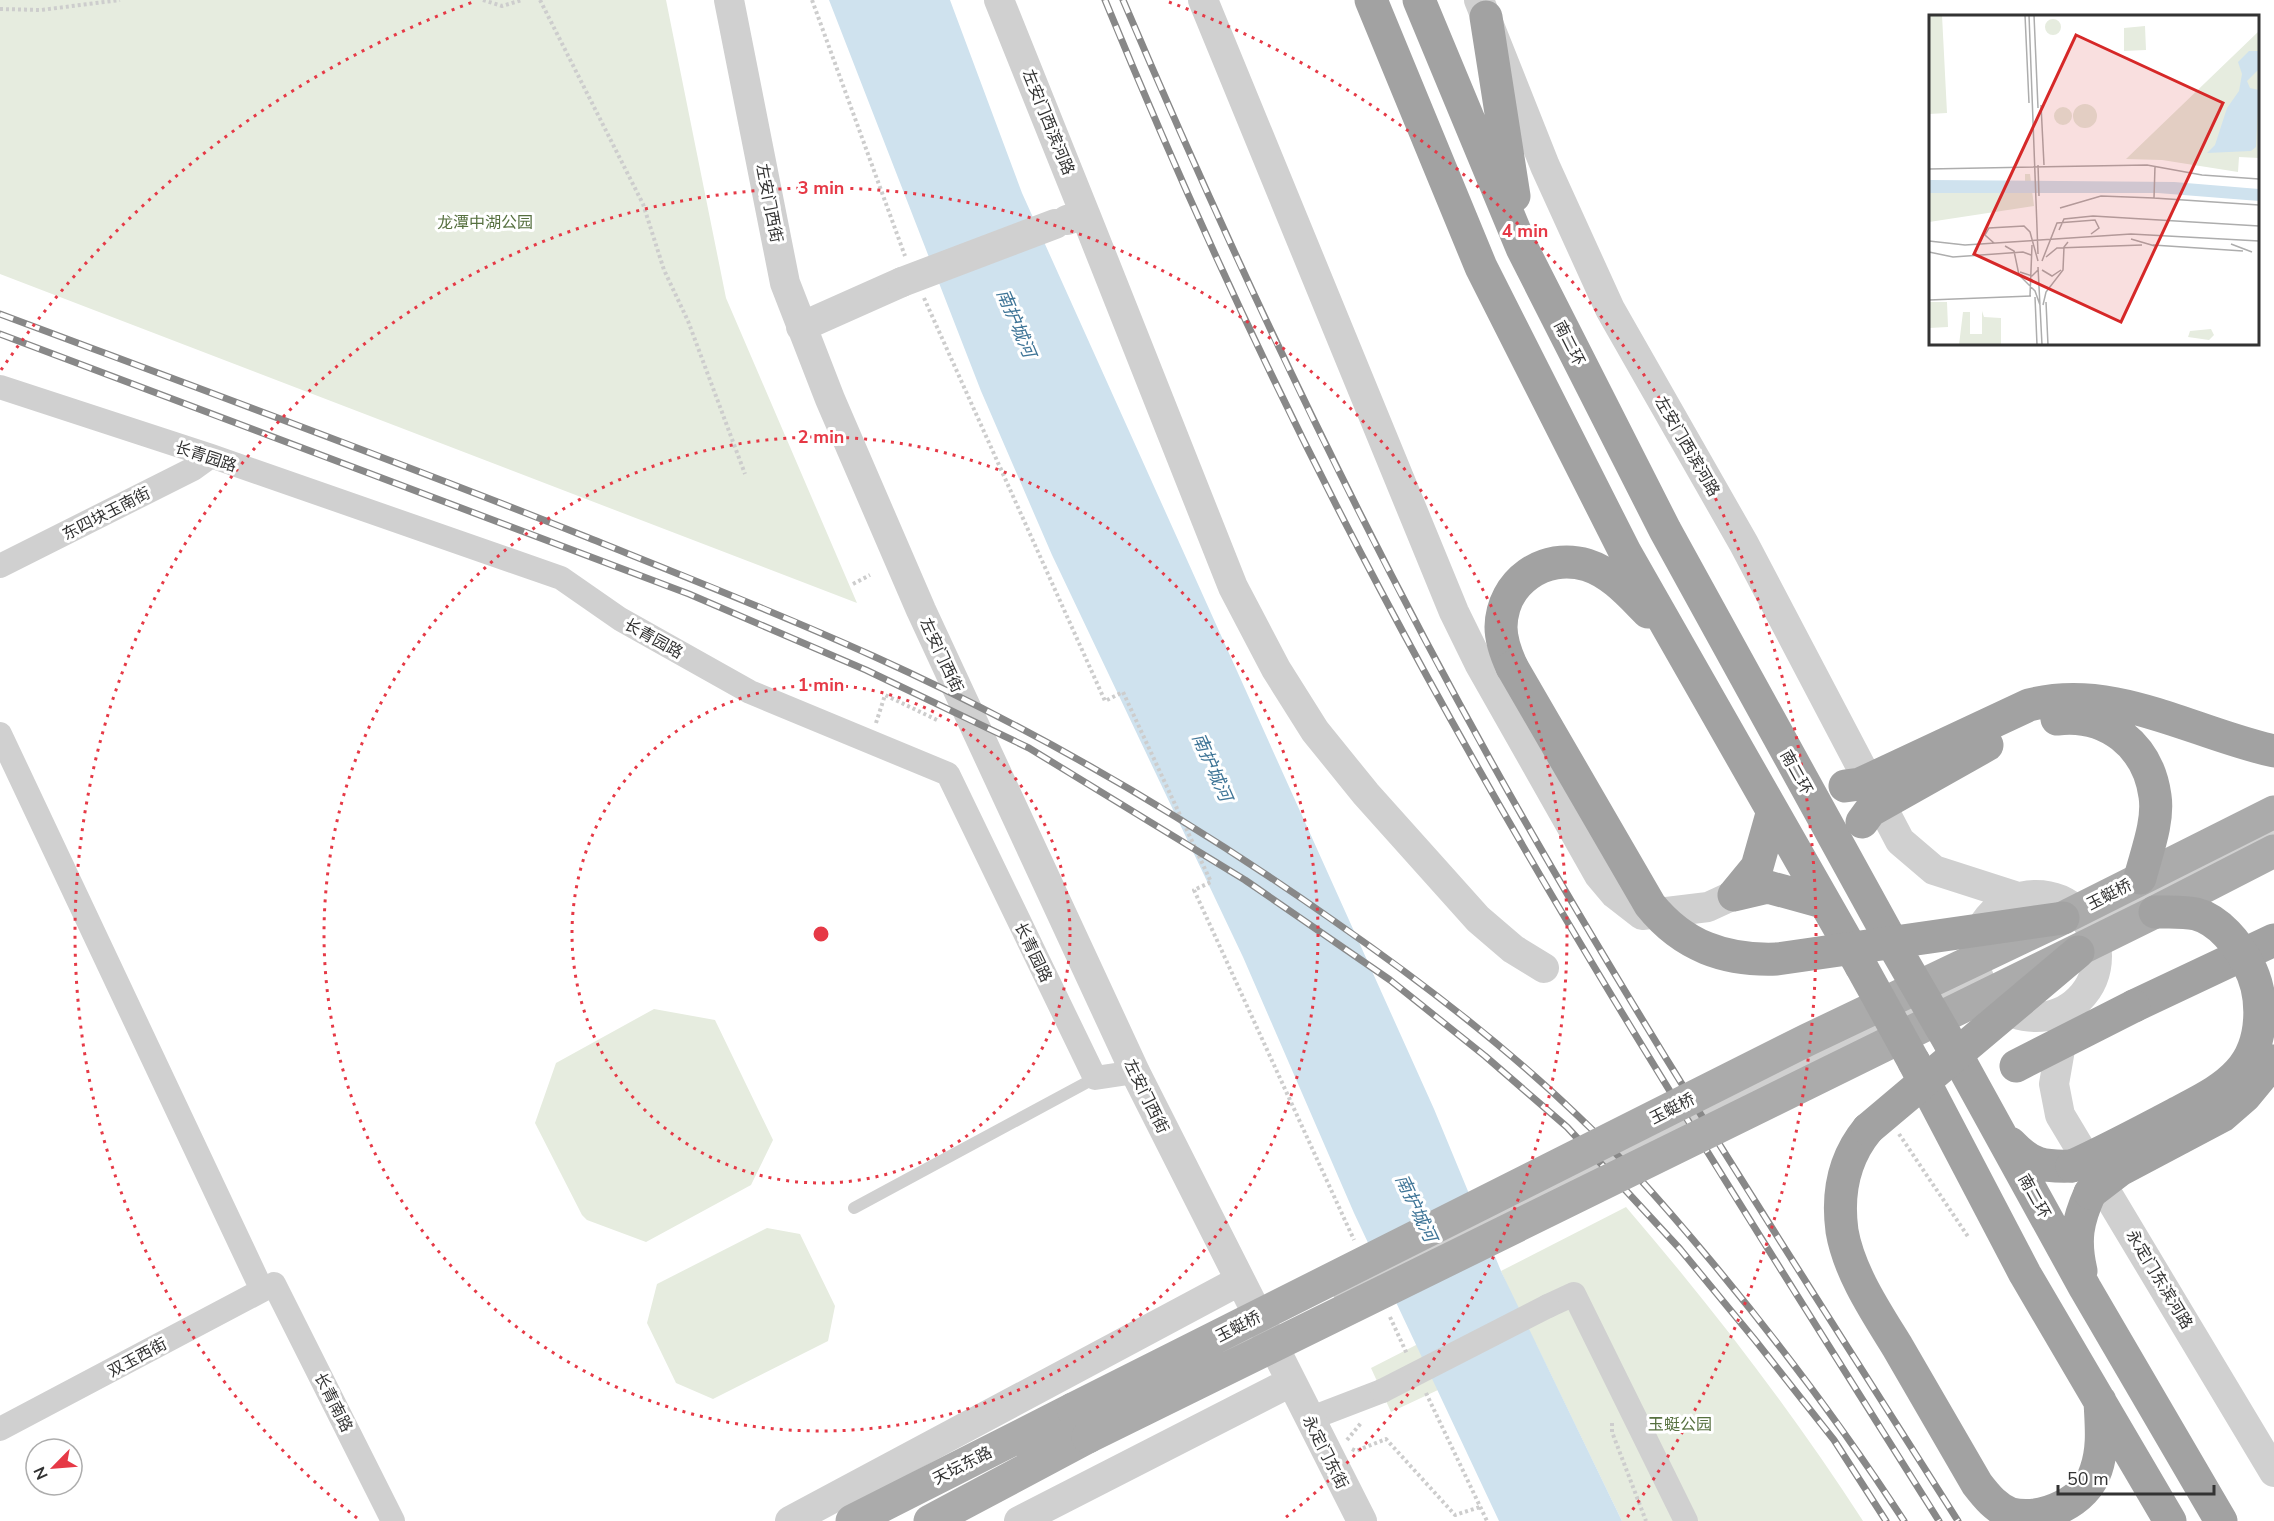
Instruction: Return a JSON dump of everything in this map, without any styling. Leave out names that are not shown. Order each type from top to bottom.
[{"type":"highway","points":[[1371,0],[1481,267],[1625,552],[1772,814],[1861,966],[2025,1274],[2170,1521]]},
{"type":"highway","name":"南二环","points":[[1419,0],[1522,248],[1665,530],[1795,770],[1994,1120],[2085,1288],[2221,1521]]},
{"type":"highway","points":[[1482,8],[1522,248]]},
{"type":"highway","points":[[1673,636],[1611,577],[1590,566],[1558,562],[1529,573],[1516,584],[1508,598],[1501,629],[1504,649],[1512,667],[1650,905],[1663,921],[1702,948],[1727,957],[1751,960],[2083,928]]},
{"type":"highway","points":[[1795,770],[1845,786],[1860,784],[2029,705],[2058,699],[2106,700],[2274,751]]},
{"type":"highway","points":[[1851,870],[1851,846],[1870,811],[2012,731],[2041,720],[2078,717],[2101,723],[2128,741],[2138,749],[2150,774],[2156,797],[2140,878]]},
{"type":"highway","points":[[1734,895],[1757,867],[1772,814]]},
{"type":"highway","points":[[1734,895],[1767,887],[1823,902]]},
{"type":"highway","points":[[2085,1288],[2077,1251],[2081,1179],[2109,1150],[2213,1094],[2240,1071],[2257,1041],[2260,1010],[2257,986],[2249,965],[2236,944],[2219,927],[2197,914],[2155,912]]},
{"type":"highway","points":[[2083,928],[1883,1131],[1856,1143],[1841,1188],[1843,1233],[1849,1256],[1880,1317],[1977,1484],[1993,1504],[2013,1515],[2032,1518],[2052,1514],[2072,1504],[2086,1490],[2096,1472],[2102,1450],[2100,1401]]},
{"type":"highway","points":[[1966,1071],[1982,1078],[2016,1066],[2134,1006],[2274,940]]},
{"type":"highway","points":[[2016,1066],[1989,1090],[1994,1120],[2024,1157],[2081,1179],[2120,1170],[2222,1116],[2245,1096],[2274,1061]]},
{"type":"main road","name":"玉蜓桥","points":[[1088,1437],[1821,1075],[2083,928],[2140,878],[2274,812]]},
{"type":"main road","name":"玉蜓桥","points":[[1073,1409],[1807,1040],[2083,928],[2155,912],[2274,851]]},
{"type":"main road","name":"天坛东路","points":[[852,1521],[1073,1409]]},
{"type":"main road","name":"天坛东路","points":[[930,1521],[1088,1437]]},
{"type":"street","name":"左安门西街","points":[[729,0],[785,283],[801,327],[921,610],[1135,1072],[1264,1330]]},
{"type":"street","name":"左安门西滨河路","points":[[999,0],[1233,587],[1276,669],[1315,731],[1366,794],[1422,857],[1478,919],[1513,949],[1544,968]]},
{"type":"street","points":[[1203,0],[1454,612],[1479,663],[1599,875],[1615,894],[1642,915],[1708,907],[1734,895]]},
{"type":"street","name":"左安门西滨河路","points":[[1482,8],[1545,166],[1610,309],[1744,544],[1900,841],[1934,870],[2018,897]]},
{"type":"street","points":[[801,327],[910,278],[1085,213]]},
{"type":"street","name":"长青园路","points":[[0,387],[211,456],[561,578],[620,619],[750,692],[948,774],[1095,1078]]},
{"type":"street","name":"东四块玉南街","points":[[0,566],[193,469],[211,456]]},
{"type":"street","name":"长青南路","points":[[0,734],[268,1287],[393,1521]]},
{"type":"street","points":[[2083,928],[2274,834]]},
{"type":"street","points":[[2038,894],[2058,898],[2083,928],[2097,961],[2092,980],[2082,996],[2067,1009],[2044,1016],[2020,1015],[2003,1007],[1975,981],[1975,945],[1985,922],[2003,904],[2018,897],[2038,894]]},
{"type":"street","points":[[1264,1330],[1975,981]]},
{"type":"street","name":"永定门东滨河路","points":[[2067,1009],[2054,1084],[2060,1115],[2274,1472]]},
{"type":"street","points":[[1095,1078],[1135,1072]]},
{"type":"street","points":[[790,1521],[1239,1281]]},
{"type":"street","name":"双玉西街","points":[[0,1430],[268,1287]]},
{"type":"street","points":[[1310,1419],[1382,1391],[1574,1294],[1686,1521]]},
{"type":"street","points":[[1162,1321],[1215,1422]]},
{"type":"street","name":"永定门东街","points":[[1264,1330],[1362,1521]]},
{"type":"street","points":[[1020,1521],[1291,1382]]},
{"type":"lane","points":[[854,1208],[1095,1078]]},
{"type":"path","points":[[0,9],[41,10],[120,0]]},
{"type":"path","points":[[483,0],[502,6],[522,0]]},
{"type":"path","points":[[540,0],[643,204],[664,270],[688,321],[745,474]]},
{"type":"path","points":[[812,0],[910,278],[1105,700],[1123,692],[1211,882],[1194,890],[1357,1246]]},
{"type":"path","points":[[853,584],[870,575]]},
{"type":"path","points":[[875,727],[885,695],[937,720]]},
{"type":"path","points":[[1883,1131],[1969,1238]]},
{"type":"path","points":[[1622,1392],[1613,1399],[1612,1432],[1646,1521]]},
{"type":"path","points":[[1343,1445],[1356,1451],[1386,1439],[1455,1515],[1480,1507]]},
{"type":"green space","name":"龙潭中湖公园","points":[[0,0],[666,0],[726,298],[857,603],[0,274]]},
{"type":"green space","points":[[654,1009],[715,1020],[773,1140],[751,1185],[646,1242],[587,1220],[582,1215],[535,1123],[556,1063]]},
{"type":"green space","name":"玉蜓公园","points":[[1626,1207],[1750,1360],[1808,1439],[1863,1521],[1622,1521],[1536,1344],[1391,1412],[1371,1368],[1512,1296],[1501,1271]]},
{"type":"green space","points":[[767,1228],[800,1234],[835,1306],[828,1341],[713,1399],[676,1383],[647,1323],[657,1284]]},
{"type":"water","name":"南护城河","points":[[829,0],[950,0],[1022,193],[1434,1109],[1501,1271],[1622,1521],[1499,1521],[1354,1213],[1243,957],[1052,555],[981,391]]},
{"type":"railway","points":[[1105,0],[1202,226],[1271,374],[1382,593],[1447,712],[1513,830],[1652,1062],[1939,1521]]},
{"type":"railway","points":[[1123,0],[1214,208],[1310,414],[1466,717],[1627,994],[1736,1171],[1958,1521]]},
{"type":"railway","points":[[0,314],[511,507],[837,640],[933,684],[1052,745],[1224,847],[1334,921],[1429,990],[1520,1063],[1596,1133],[1663,1205],[1762,1324],[1835,1421],[1904,1521]]},
{"type":"railway","points":[[0,334],[689,594],[866,670],[1029,748],[1245,880],[1390,980],[1485,1056],[1567,1127],[1680,1249],[1755,1340],[1834,1440],[1886,1521]]}]
